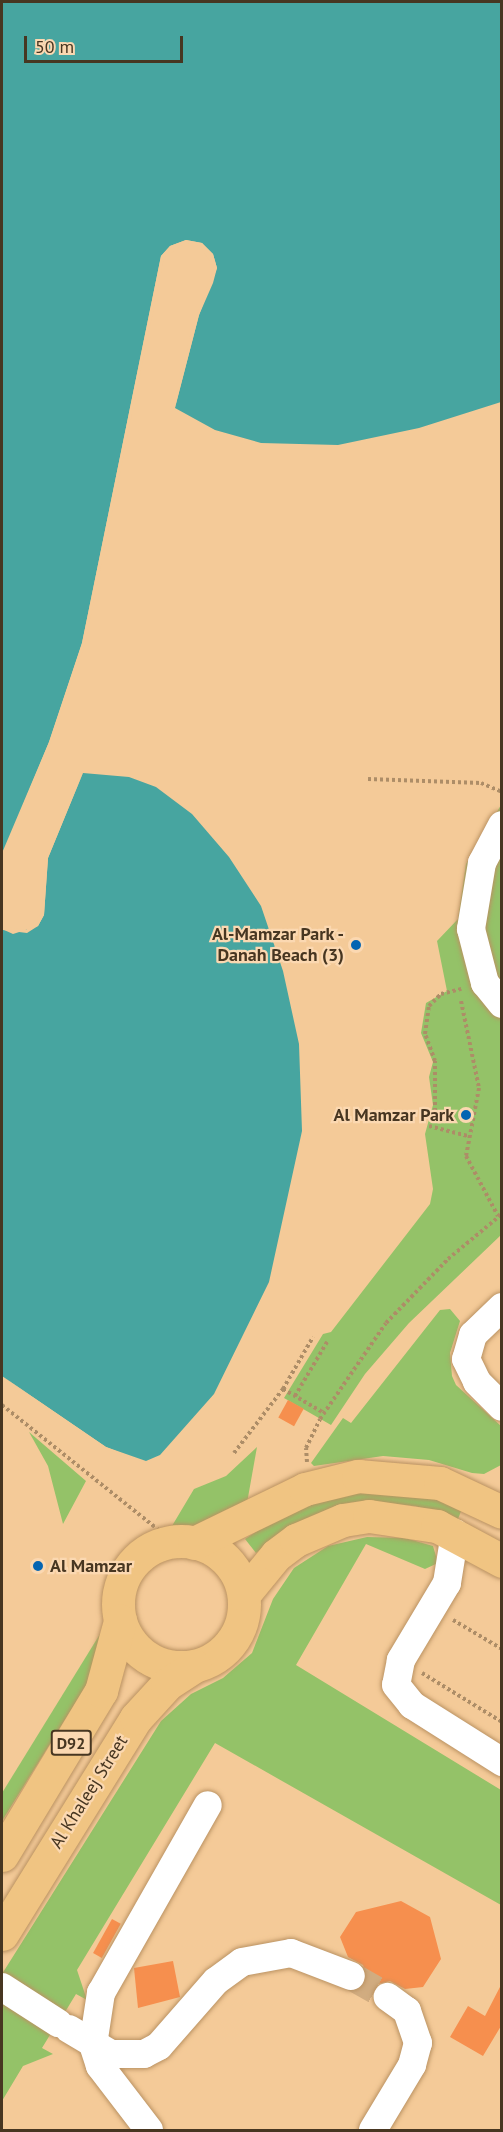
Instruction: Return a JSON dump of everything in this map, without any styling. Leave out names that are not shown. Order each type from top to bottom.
[{"type":"main road","points":[[183,1542],[232,1566],[244,1594],[241,1625],[234,1640],[223,1652],[195,1666],[163,1665],[148,1658],[131,1642],[120,1621],[119,1594],[128,1570],[148,1551],[183,1542],[305,1489],[358,1476],[413,1477],[498,1504],[463,1538]]},
{"type":"main road","points":[[244,1594],[290,1545],[343,1520],[394,1516],[463,1538],[501,1561]]},
{"type":"main road","name":"D92","points":[[2,1856],[101,1692],[120,1621]]},
{"type":"main road","name":"Al Khaleej Street","points":[[2,1934],[136,1718],[168,1684],[195,1666]]},
{"type":"lane","points":[[493,993],[472,944],[472,911],[482,863],[501,825]]},
{"type":"lane","points":[[501,1307],[473,1335],[466,1359],[477,1382],[501,1407]]},
{"type":"lane","points":[[463,1538],[447,1583],[400,1660],[396,1679],[402,1697],[501,1762]]},
{"type":"lane","points":[[149,2130],[110,2085],[93,2045],[104,1982],[208,1805]]},
{"type":"lane","points":[[2,1987],[111,2054],[144,2054],[159,2046],[216,1981],[257,1956],[308,1956],[351,1976]]},
{"type":"lane","points":[[373,2130],[412,2065],[418,2043],[407,2011],[388,1996]]},
{"type":"path","points":[[368,779],[481,783],[501,792]]},
{"type":"path","points":[[435,1111],[435,1061],[425,1034],[429,1006],[441,994],[493,993]]},
{"type":"path","points":[[305,1489],[306,1448],[324,1413],[386,1323],[500,1215],[468,1165],[468,1136],[479,1088],[461,1001]]},
{"type":"path","points":[[429,1126],[468,1136]]},
{"type":"path","points":[[234,1453],[283,1389],[312,1337]]},
{"type":"path","points":[[295,1396],[327,1342]]},
{"type":"path","points":[[283,1389],[324,1413]]},
{"type":"path","points":[[2,1406],[183,1542]]},
{"type":"path","points":[[432,1608],[501,1649]]},
{"type":"path","points":[[400,1660],[501,1722]]},
{"type":"green space","name":"Al Mamzar Park","points":[[501,805],[501,1235],[409,1323],[365,1374],[331,1425],[284,1398],[323,1334],[331,1332],[430,1204],[433,1189],[425,1134],[433,1105],[429,1077],[433,1062],[421,1033],[426,1003],[447,991],[437,941],[458,919],[466,864]]},
{"type":"green space","points":[[450,1309],[460,1321],[450,1353],[452,1376],[456,1385],[501,1426],[501,1465],[484,1474],[472,1473],[429,1460],[383,1456],[314,1466],[311,1463],[343,1418],[351,1423],[440,1310]]},
{"type":"green space","points":[[29,1432],[86,1481],[63,1524],[48,1466]]},
{"type":"green space","points":[[257,1447],[247,1503],[207,1527],[169,1531],[194,1489],[226,1476]]},
{"type":"green space","points":[[391,1488],[463,1506],[458,1519],[415,1506],[370,1503],[276,1537],[256,1553],[245,1539],[289,1510],[340,1493]]},
{"type":"green space","points":[[367,1537],[405,1538],[433,1546],[438,1563],[425,1569],[366,1544],[296,1665],[501,1790],[501,1905],[215,1743],[77,1970],[87,2000],[76,1994],[62,2017],[2,1974],[161,1721],[191,1694],[223,1678],[252,1653],[273,1599],[294,1568],[328,1546]]},
{"type":"green space","points":[[100,1634],[91,1678],[2,1821],[2,1793]]},
{"type":"green space","points":[[2,1994],[56,2025],[42,2048],[53,2054],[23,2066],[2,2101]]},
{"type":"water","points":[[2,2],[501,2],[501,402],[419,428],[338,445],[261,443],[215,430],[175,408],[199,315],[217,268],[213,254],[202,243],[186,240],[170,246],[161,256],[82,643],[49,742],[2,853]]},
{"type":"water","points":[[83,773],[129,777],[156,787],[192,814],[229,857],[261,906],[283,971],[299,1044],[302,1131],[269,1282],[214,1394],[160,1455],[146,1461],[106,1447],[2,1376],[2,929],[13,934],[38,926],[44,915],[48,858]]},
{"type":"pier","points":[[186,240],[202,243],[213,254],[217,268],[213,283],[199,315],[174,411],[191,331],[214,268],[200,246],[186,243],[164,258],[85,644],[51,743],[2,856],[49,742],[82,643],[161,256],[170,246]]},
{"type":"pier","points":[[84,770],[48,858],[44,915],[38,926],[27,933],[3,930],[2,926],[26,930],[41,914],[46,857]]},
{"type":"pier","points":[[2,1376],[106,1447],[149,1464],[105,1449]]},
{"type":"building","points":[[288,1400],[304,1409],[294,1426],[278,1417]]},
{"type":"building","points":[[401,1901],[430,1917],[441,1959],[423,1987],[405,1989],[390,1981],[378,1984],[367,1978],[363,1965],[348,1957],[340,1937],[356,1912]]},
{"type":"building","points":[[112,1919],[121,1924],[102,1958],[93,1953]]},
{"type":"building","points":[[173,1961],[180,1997],[138,2008],[134,1968]]},
{"type":"building","points":[[501,1985],[501,2026],[483,2056],[450,2037],[468,2006],[485,2016]]},
{"type":"tunnel","points":[[351,1976],[388,1997]]},
{"type":"place","name":"Al-Mamzar Park - Danah Beach (3)","points":[[356,945]]},
{"type":"place","name":"Al Mamzar Park","points":[[466,1115]]},
{"type":"place","name":"Al Mamzar","points":[[38,1566]]}]
